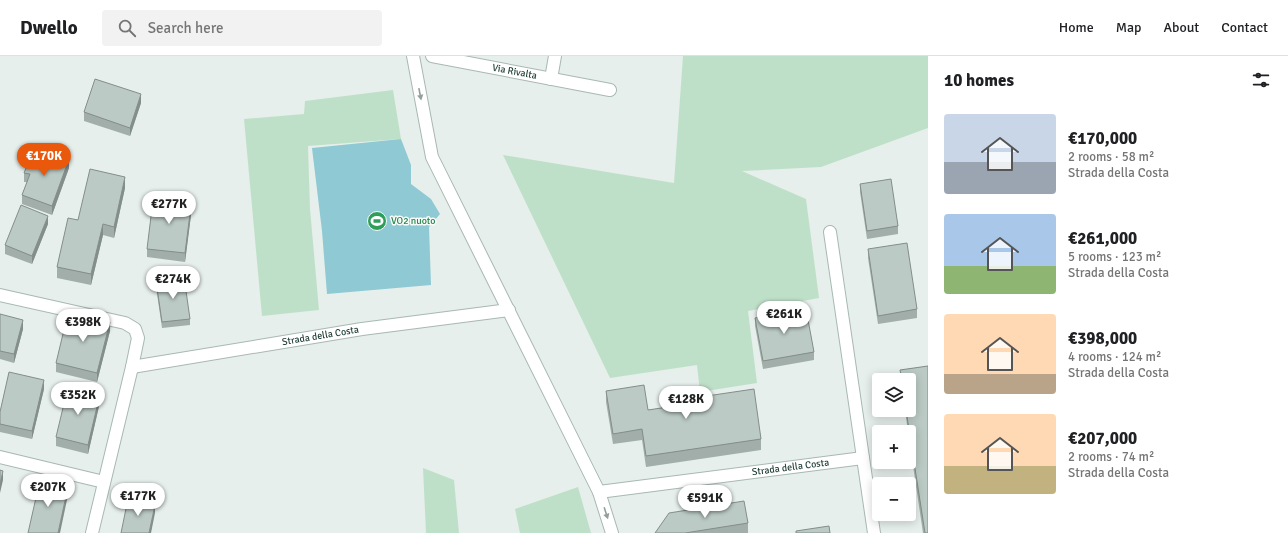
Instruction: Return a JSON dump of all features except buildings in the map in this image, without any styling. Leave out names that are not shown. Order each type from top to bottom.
[{"type":"street","points":[[412,56],[432,157],[599,492],[612,533]]},
{"type":"street","name":"Via Rivalta","points":[[432,56],[610,90]]},
{"type":"street","name":"Via Rivalta","points":[[551,79],[555,56]]},
{"type":"street","points":[[830,232],[874,533]]},
{"type":"street","points":[[0,295],[125,323],[135,329],[138,338],[132,367],[92,533]]},
{"type":"street","name":"Strada della Costa","points":[[132,367],[362,329],[508,310]]},
{"type":"street","points":[[0,457],[104,482]]},
{"type":"street","name":"Strada della Costa","points":[[599,492],[863,458]]},
{"type":"green space","points":[[683,56],[928,56],[928,128],[821,167],[742,171],[806,199],[819,298],[748,311],[757,383],[700,392],[697,365],[610,378],[503,155],[674,183]]},
{"type":"green space","points":[[393,90],[401,139],[308,146],[310,209],[319,310],[262,316],[244,119],[304,114],[305,101]]},
{"type":"green space","points":[[423,468],[454,480],[459,533],[426,533]]},
{"type":"green space","points":[[578,487],[591,533],[520,533],[515,509]]},
{"type":"water","name":"VO2 nuoto","points":[[401,139],[411,165],[411,184],[431,199],[440,214],[429,227],[431,285],[327,294],[322,231],[312,148]]},
{"type":"place","name":"VO2 nuoto","points":[[377,221]]}]
